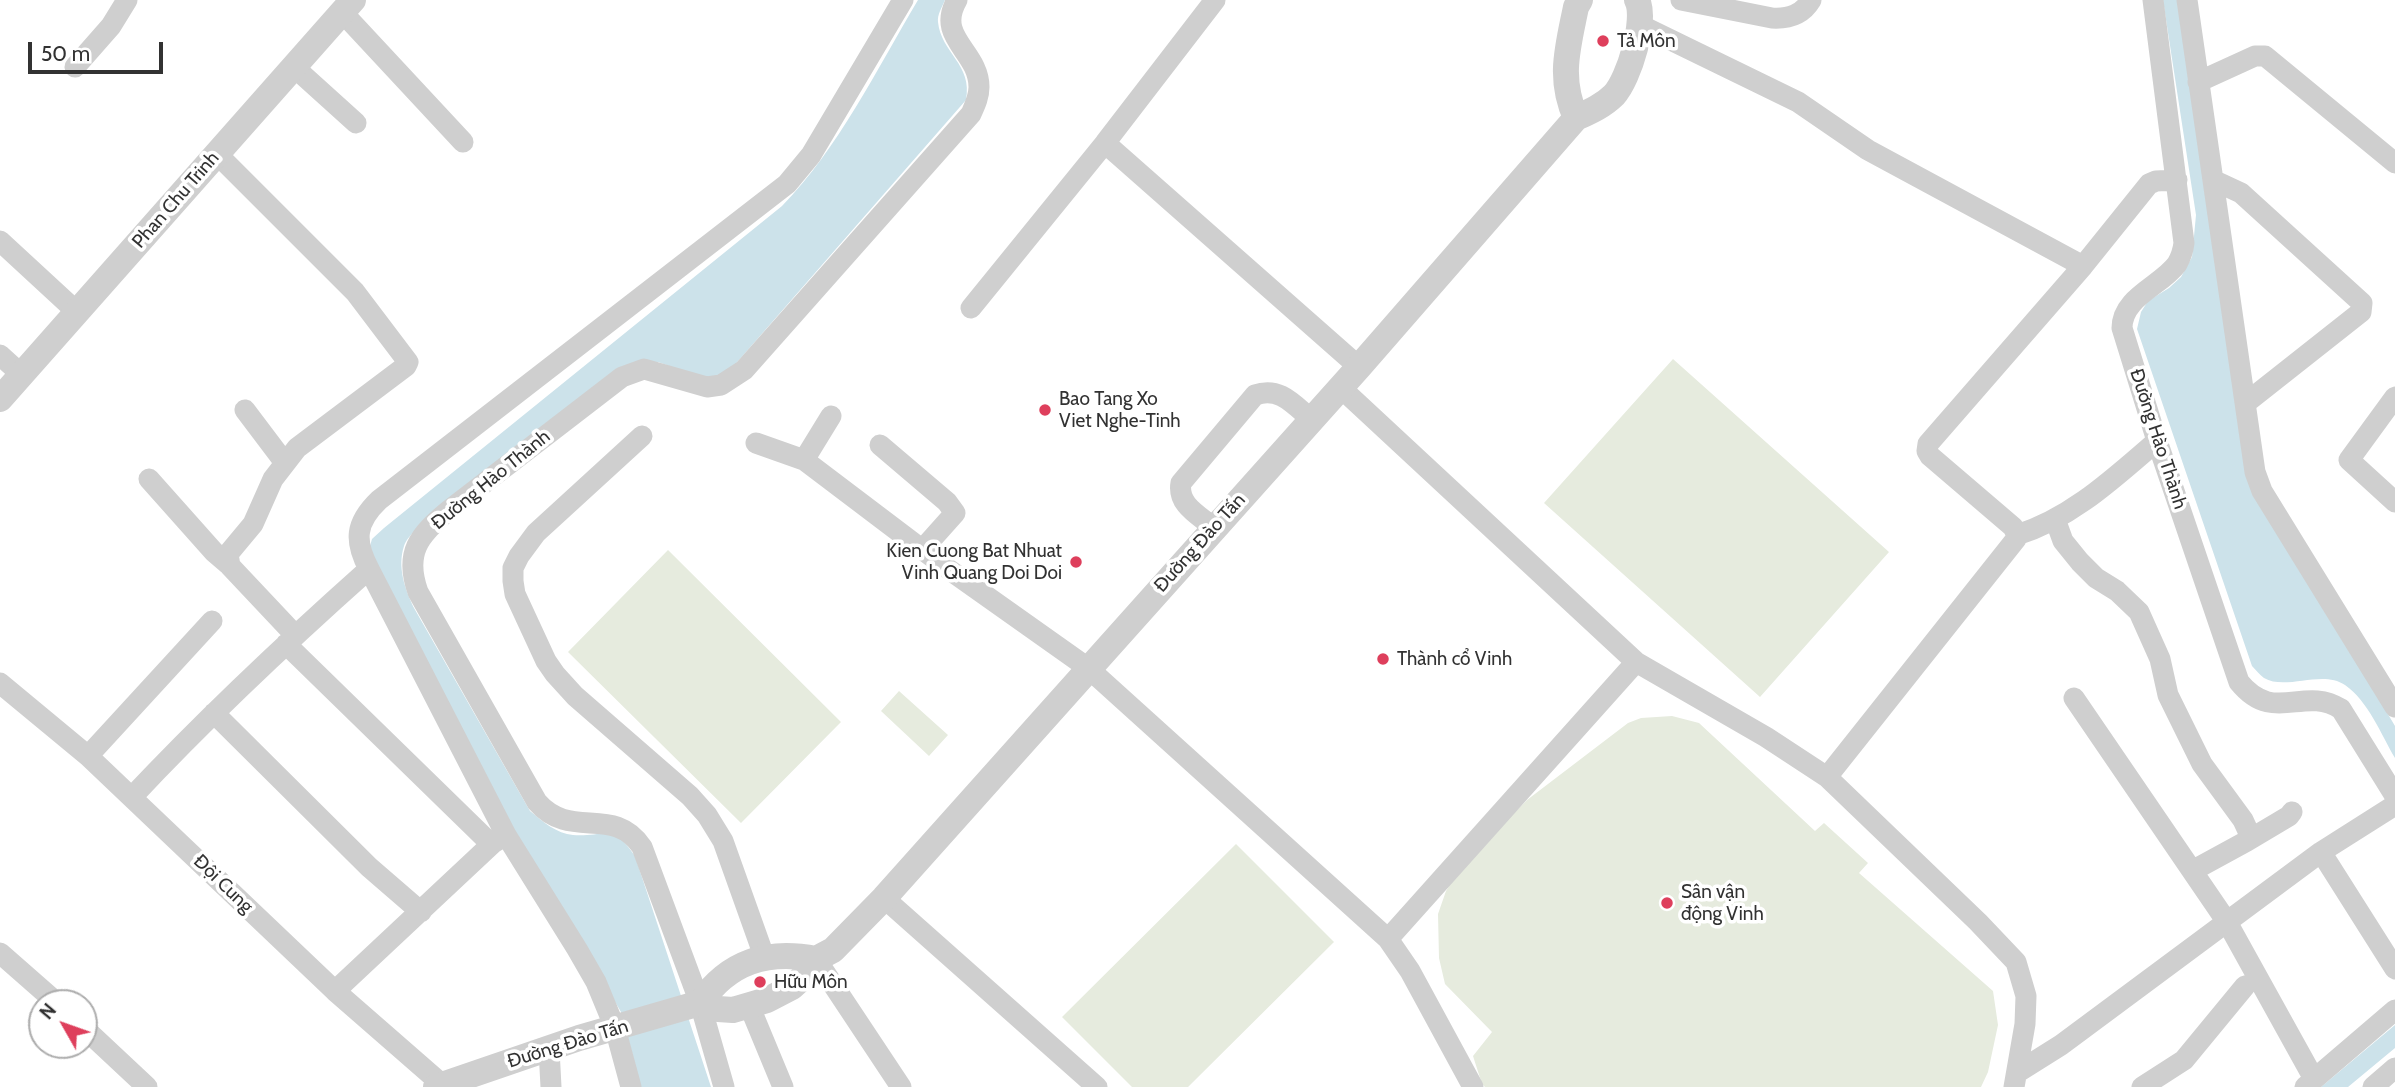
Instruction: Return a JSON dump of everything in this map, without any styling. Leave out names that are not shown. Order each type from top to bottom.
[{"type":"street","points":[[75,67],[111,26],[127,0]]},
{"type":"street","points":[[631,1087],[620,1027],[577,949],[499,839],[361,555],[359,534],[365,516],[379,500],[796,175],[811,155],[903,0]]},
{"type":"street","name":"Đường Hào Thành","points":[[724,1087],[646,855],[637,840],[625,830],[610,824],[562,821],[543,809],[530,793],[418,592],[412,565],[415,546],[424,533],[448,511],[622,377],[644,369],[707,387],[721,385],[744,370],[971,114],[979,86],[972,61],[950,26],[950,17],[957,0]]},
{"type":"street","points":[[971,308],[1105,142],[1214,0]]},
{"type":"street","points":[[1576,118],[1567,100],[1564,77],[1568,43],[1580,0]]},
{"type":"street","points":[[1681,0],[1784,19],[1802,11],[1811,0]]},
{"type":"street","name":"Đường Hào Thành","points":[[2153,0],[2184,243],[2182,256],[2166,276],[2131,304],[2122,321],[2157,441],[2239,682],[2248,693],[2266,703],[2318,700],[2330,702],[2341,709],[2395,796]]},
{"type":"street","points":[[2187,0],[2247,402],[2253,463],[2262,491],[2395,707]]},
{"type":"street","points":[[347,6],[463,142]]},
{"type":"street","name":"Phan Chu Trinh","points":[[0,400],[347,6]]},
{"type":"street","points":[[1638,13],[1798,102],[1868,150],[2083,266]]},
{"type":"street","name":"Đường Đào Tấn","points":[[441,1086],[579,1038],[696,1004],[733,1010],[767,1000],[792,987],[816,959],[833,950],[884,898],[1359,368],[1576,118],[1592,111],[1614,95],[1626,76],[1638,13]]},
{"type":"street","points":[[2199,82],[2255,56],[2265,56],[2395,163]]},
{"type":"street","points":[[294,66],[356,123]]},
{"type":"street","points":[[1105,142],[1359,368]]},
{"type":"street","points":[[217,154],[355,292],[408,362],[306,439],[273,479],[253,524],[229,551],[228,564]]},
{"type":"street","points":[[2017,535],[2013,527],[1930,456],[1927,447],[2083,266],[2149,184],[2177,180]]},
{"type":"street","points":[[2213,180],[2241,192],[2362,303],[2363,307],[2361,312],[2247,402]]},
{"type":"street","points":[[0,241],[77,312]]},
{"type":"street","points":[[0,355],[22,375]]},
{"type":"street","points":[[1340,387],[1636,662],[1766,737],[1827,777],[1978,922],[2016,962],[2026,996],[2025,1024],[2016,1079]]},
{"type":"street","points":[[1214,528],[1183,502],[1181,483],[1255,395],[1266,391],[1281,394],[1312,420]]},
{"type":"street","points":[[2395,397],[2348,460],[2395,502]]},
{"type":"street","points":[[245,410],[285,463]]},
{"type":"street","points":[[804,460],[831,416]]},
{"type":"street","points":[[642,436],[527,544],[513,569],[516,594],[546,661],[564,685],[690,796],[716,828],[764,957]]},
{"type":"street","points":[[1827,777],[2014,543],[2017,535],[2055,519],[2083,502],[2157,441]]},
{"type":"street","points":[[756,443],[804,460],[922,550],[1088,668],[1388,939],[1410,971],[1473,1087]]},
{"type":"street","points":[[880,445],[947,502],[956,513],[922,550]]},
{"type":"street","points":[[149,479],[228,564],[290,640],[488,841],[499,839]]},
{"type":"street","points":[[2055,519],[2063,541],[2080,562],[2139,612],[2161,659],[2168,695],[2202,764],[2243,820],[2249,833],[2247,841]]},
{"type":"street","points":[[132,797],[214,713],[369,569]]},
{"type":"street","points":[[88,756],[212,621]]},
{"type":"street","points":[[1388,939],[1636,662]]},
{"type":"street","name":"Đội Cung","points":[[0,683],[88,756],[335,991],[441,1086]]},
{"type":"street","points":[[2074,698],[2227,922],[2309,1083],[2395,1010]]},
{"type":"street","points":[[214,713],[369,867],[421,912]]},
{"type":"street","points":[[2016,1079],[2321,852],[2395,805]]},
{"type":"street","points":[[2192,871],[2247,841],[2292,812]]},
{"type":"street","points":[[335,991],[499,839]]},
{"type":"street","points":[[2321,852],[2395,969]]},
{"type":"street","points":[[884,898],[1097,1087]]},
{"type":"street","points":[[0,953],[41,989]]},
{"type":"street","points":[[696,1004],[712,985],[729,971],[764,957],[794,955],[816,959],[901,1087]]},
{"type":"street","points":[[2142,1087],[2184,1060],[2245,986]]},
{"type":"street","points":[[749,1005],[783,1087]]},
{"type":"street","points":[[98,1041],[147,1087]]},
{"type":"street","points":[[549,1049],[551,1087]]},
{"type":"street","points":[[2373,1087],[2395,1068]]},
{"type":"shaded area","points":[[1673,359],[1889,552],[1760,697],[1544,503]]},
{"type":"shaded area","points":[[668,550],[841,722],[741,823],[568,652]]},
{"type":"shaded area","points":[[899,691],[948,735],[929,756],[881,711]]},
{"type":"shaded area","name":"Sân vận động Vinh","points":[[1672,716],[1699,723],[1815,831],[1824,823],[1868,863],[1859,873],[1993,991],[1998,1025],[1988,1072],[1981,1087],[1485,1087],[1482,1084],[1473,1056],[1492,1032],[1445,984],[1439,958],[1438,914],[1446,891],[1461,867],[1527,800],[1628,723],[1641,718]]},
{"type":"shaded area","points":[[1236,844],[1334,942],[1188,1087],[1132,1087],[1062,1017]]},
{"type":"water","points":[[918,0],[945,0],[939,14],[940,33],[965,77],[966,100],[732,368],[709,380],[658,362],[418,527],[404,546],[402,570],[414,608],[530,811],[550,826],[567,834],[614,835],[627,845],[635,856],[711,1087],[637,1087],[634,1060],[621,1012],[513,831],[368,553],[372,539],[384,528],[782,206],[839,134]]},
{"type":"water","points":[[2163,0],[2182,0],[2249,482],[2395,726],[2395,758],[2361,700],[2345,685],[2326,679],[2273,681],[2264,678],[2252,666],[2137,329],[2141,312],[2148,301],[2181,277],[2192,257],[2196,215]]},
{"type":"water","points":[[2395,1025],[2395,1048],[2348,1087],[2321,1087]]},
{"type":"place","name":"Tả Môn","points":[[1603,41]]},
{"type":"place","name":"Bao Tang Xo Viet Nghe-Tinh","points":[[1045,410]]},
{"type":"place","name":"Kien Cuong Bat Nhuat Vinh Quang Doi Doi","points":[[1076,562]]},
{"type":"place","name":"Thành cổ Vinh","points":[[1383,659]]},
{"type":"place","name":"Sân vận động Vinh","points":[[1667,903]]},
{"type":"place","name":"Hữu Môn","points":[[760,982]]}]
